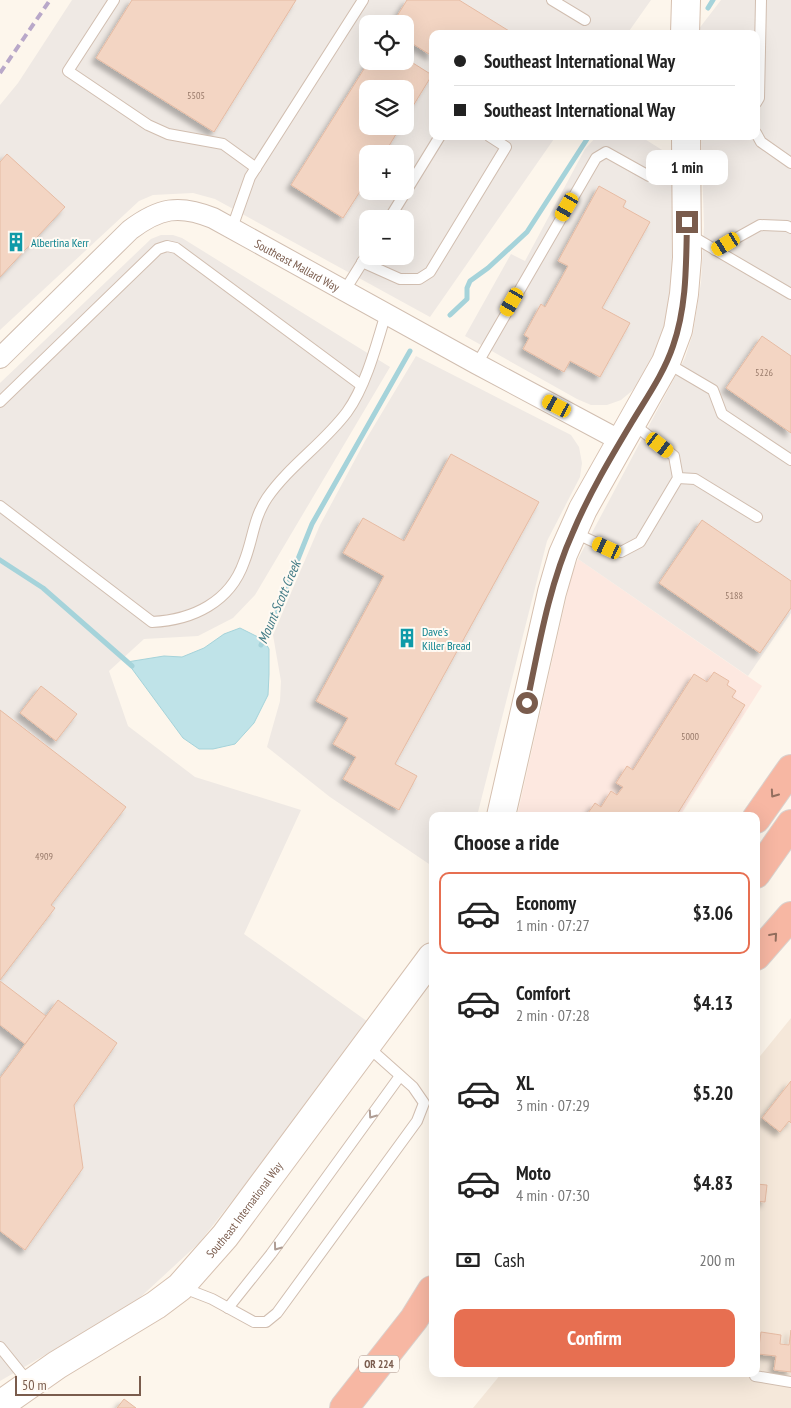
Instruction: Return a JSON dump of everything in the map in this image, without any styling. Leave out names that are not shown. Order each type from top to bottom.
[{"type":"highway","points":[[760,813],[791,769]]},
{"type":"highway","points":[[760,868],[791,824]]},
{"type":"highway","points":[[760,951],[791,916]]},
{"type":"highway","name":"OR 224","points":[[344,1408],[423,1311],[429,1297]]},
{"type":"street","points":[[685,30],[686,0]]},
{"type":"street","points":[[502,812],[552,592],[563,554],[572,532],[666,362],[673,346],[682,314],[686,277],[686,140]]},
{"type":"street","name":"Southeast Mallard Way","points":[[0,358],[120,239],[143,220],[159,212],[184,209],[197,211],[232,228],[477,364],[626,432]]},
{"type":"street","name":"Southeast International Way","points":[[0,1405],[57,1365],[156,1305],[180,1287],[225,1236],[429,961]]},
{"type":"lane","points":[[114,0],[68,72],[148,125],[168,134],[223,144],[256,168]]},
{"type":"lane","points":[[232,228],[250,177],[363,0]]},
{"type":"lane","points":[[552,0],[585,20]]},
{"type":"lane","points":[[760,49],[761,0]]},
{"type":"lane","points":[[395,210],[438,140]]},
{"type":"lane","points":[[377,265],[400,279],[419,279],[430,272],[506,147],[495,140]]},
{"type":"lane","points":[[760,140],[791,163]]},
{"type":"lane","points":[[477,364],[596,158],[606,152],[649,176],[687,176]]},
{"type":"lane","points":[[715,250],[760,225],[787,226],[791,228]]},
{"type":"lane","points":[[687,234],[791,294]]},
{"type":"lane","points":[[0,402],[158,249],[167,246],[176,248],[361,385]]},
{"type":"lane","points":[[345,290],[361,265]]},
{"type":"lane","points":[[0,506],[152,622],[170,621],[190,616],[212,606],[236,580],[245,561],[252,529],[261,507],[280,482],[332,431],[349,410],[369,366],[386,313]]},
{"type":"lane","points":[[666,362],[713,390],[722,414],[791,460]]},
{"type":"lane","points":[[572,532],[607,548],[621,552],[640,542],[678,478],[674,456],[626,432]]},
{"type":"lane","points":[[678,478],[695,479],[758,517]]},
{"type":"lane","points":[[180,1287],[212,1299],[254,1322],[266,1322],[277,1313],[417,1122],[424,1103],[412,1087],[366,1046]]},
{"type":"lane","points":[[228,1308],[271,1254],[400,1076]]},
{"type":"lane","points":[[0,1347],[30,1384]]},
{"type":"lane","points":[[760,1377],[791,1382]]},
{"type":"shaded area","points":[[72,0],[651,0],[630,30],[429,30],[429,140],[553,140],[430,317],[215,199],[193,193],[153,195],[139,201],[0,330],[0,105],[18,83]]},
{"type":"shaded area","points":[[721,0],[791,0],[791,613],[748,676],[578,559],[685,358],[693,333],[701,282],[704,226],[701,140],[760,140],[760,30],[698,30]]},
{"type":"shaded area","points":[[593,140],[646,140],[673,157],[672,274],[668,312],[660,343],[644,375],[633,390],[621,400],[607,405],[591,405],[577,399],[465,336],[511,254],[525,261],[585,149]]},
{"type":"shaded area","points":[[161,235],[173,235],[182,238],[390,367],[255,595],[233,618],[198,636],[144,639],[109,671],[128,726],[195,777],[301,810],[244,934],[371,1024],[199,1243],[133,1304],[0,1381],[0,383],[151,239]]},
{"type":"shaded area","points":[[416,356],[571,435],[579,447],[582,463],[580,477],[547,541],[478,812],[429,812],[429,864],[330,797],[267,747],[280,701],[281,681],[273,635],[320,525],[365,441]]},
{"type":"shaded area","points":[[578,559],[762,686],[683,812],[518,812],[571,577]]},
{"type":"shaded area","points":[[791,1018],[791,1408],[473,1408],[499,1377],[760,1377],[760,1056]]},
{"type":"water","points":[[240,628],[264,640],[269,649],[268,695],[254,723],[235,744],[213,749],[199,749],[183,738],[127,662],[164,656],[182,657],[204,648],[224,634]]},
{"type":"building","points":[[132,0],[296,0],[214,132],[96,58]]},
{"type":"building","points":[[407,0],[459,0],[508,30],[429,30],[429,54],[414,45],[414,15],[398,15]]},
{"type":"building","points":[[414,64],[429,73],[429,80],[414,104],[414,80],[359,80],[359,135],[396,135],[389,145],[359,145],[359,193],[343,218],[291,185],[363,70],[414,70]]},
{"type":"building","name":"Albertina Kerr","points":[[7,154],[65,207],[0,277],[0,162]]},
{"type":"building","points":[[599,186],[626,201],[623,207],[650,222],[602,308],[630,323],[600,377],[570,361],[564,372],[523,349],[529,338],[524,335],[541,304],[545,307],[568,266],[558,261]]},
{"type":"building","points":[[762,336],[791,356],[791,433],[726,388]]},
{"type":"building","name":"Dave's Killer Bread","points":[[451,454],[539,502],[395,764],[417,776],[399,810],[343,779],[356,757],[333,744],[348,718],[316,701],[384,576],[343,553],[363,518],[404,541]]},
{"type":"building","points":[[702,520],[791,581],[791,608],[760,653],[659,583]]},
{"type":"building","points":[[714,672],[729,681],[727,685],[736,691],[732,697],[745,705],[678,812],[589,812],[595,803],[601,807],[611,791],[617,795],[623,787],[616,783],[627,766],[633,770],[694,674],[707,682]]},
{"type":"building","points":[[41,686],[77,714],[56,741],[20,713]]},
{"type":"building","points":[[0,710],[126,807],[51,905],[55,908],[0,980]]},
{"type":"building","points":[[0,981],[46,1016],[25,1044],[0,1025]]},
{"type":"building","points":[[58,1000],[117,1043],[74,1105],[83,1168],[25,1250],[0,1231],[0,1078]]},
{"type":"building","points":[[791,1081],[791,1123],[789,1121],[780,1132],[762,1118]]},
{"type":"building","points":[[760,1184],[767,1185],[765,1202],[760,1201]]},
{"type":"building","points":[[791,1330],[791,1372],[774,1370],[776,1356],[760,1354],[761,1332],[781,1335],[780,1344],[789,1345]]},
{"type":"building","points":[[124,1399],[136,1408],[117,1408]]},
{"type":"waterway","name":"Mount Scott Creek","points":[[708,8],[713,0]]},
{"type":"waterway","name":"Mount Scott Creek","points":[[450,315],[467,299],[467,288],[470,281],[488,268],[527,232],[586,140]]},
{"type":"waterway","name":"Mount Scott Creek","points":[[261,645],[278,609],[312,524],[410,351]]},
{"type":"waterway","name":"Mount Scott Creek","points":[[0,560],[43,588],[132,666]]},
{"type":"railway","points":[[0,73],[50,0]]},
{"type":"place","name":"Albertina Kerr","points":[[16,242]]},
{"type":"place","name":"Dave's Killer Bread","points":[[407,638]]},
{"type":"route","points":[[527,703],[555,579],[563,554],[583,509],[621,440],[653,388],[673,346],[682,314],[687,258],[687,222]]}]
